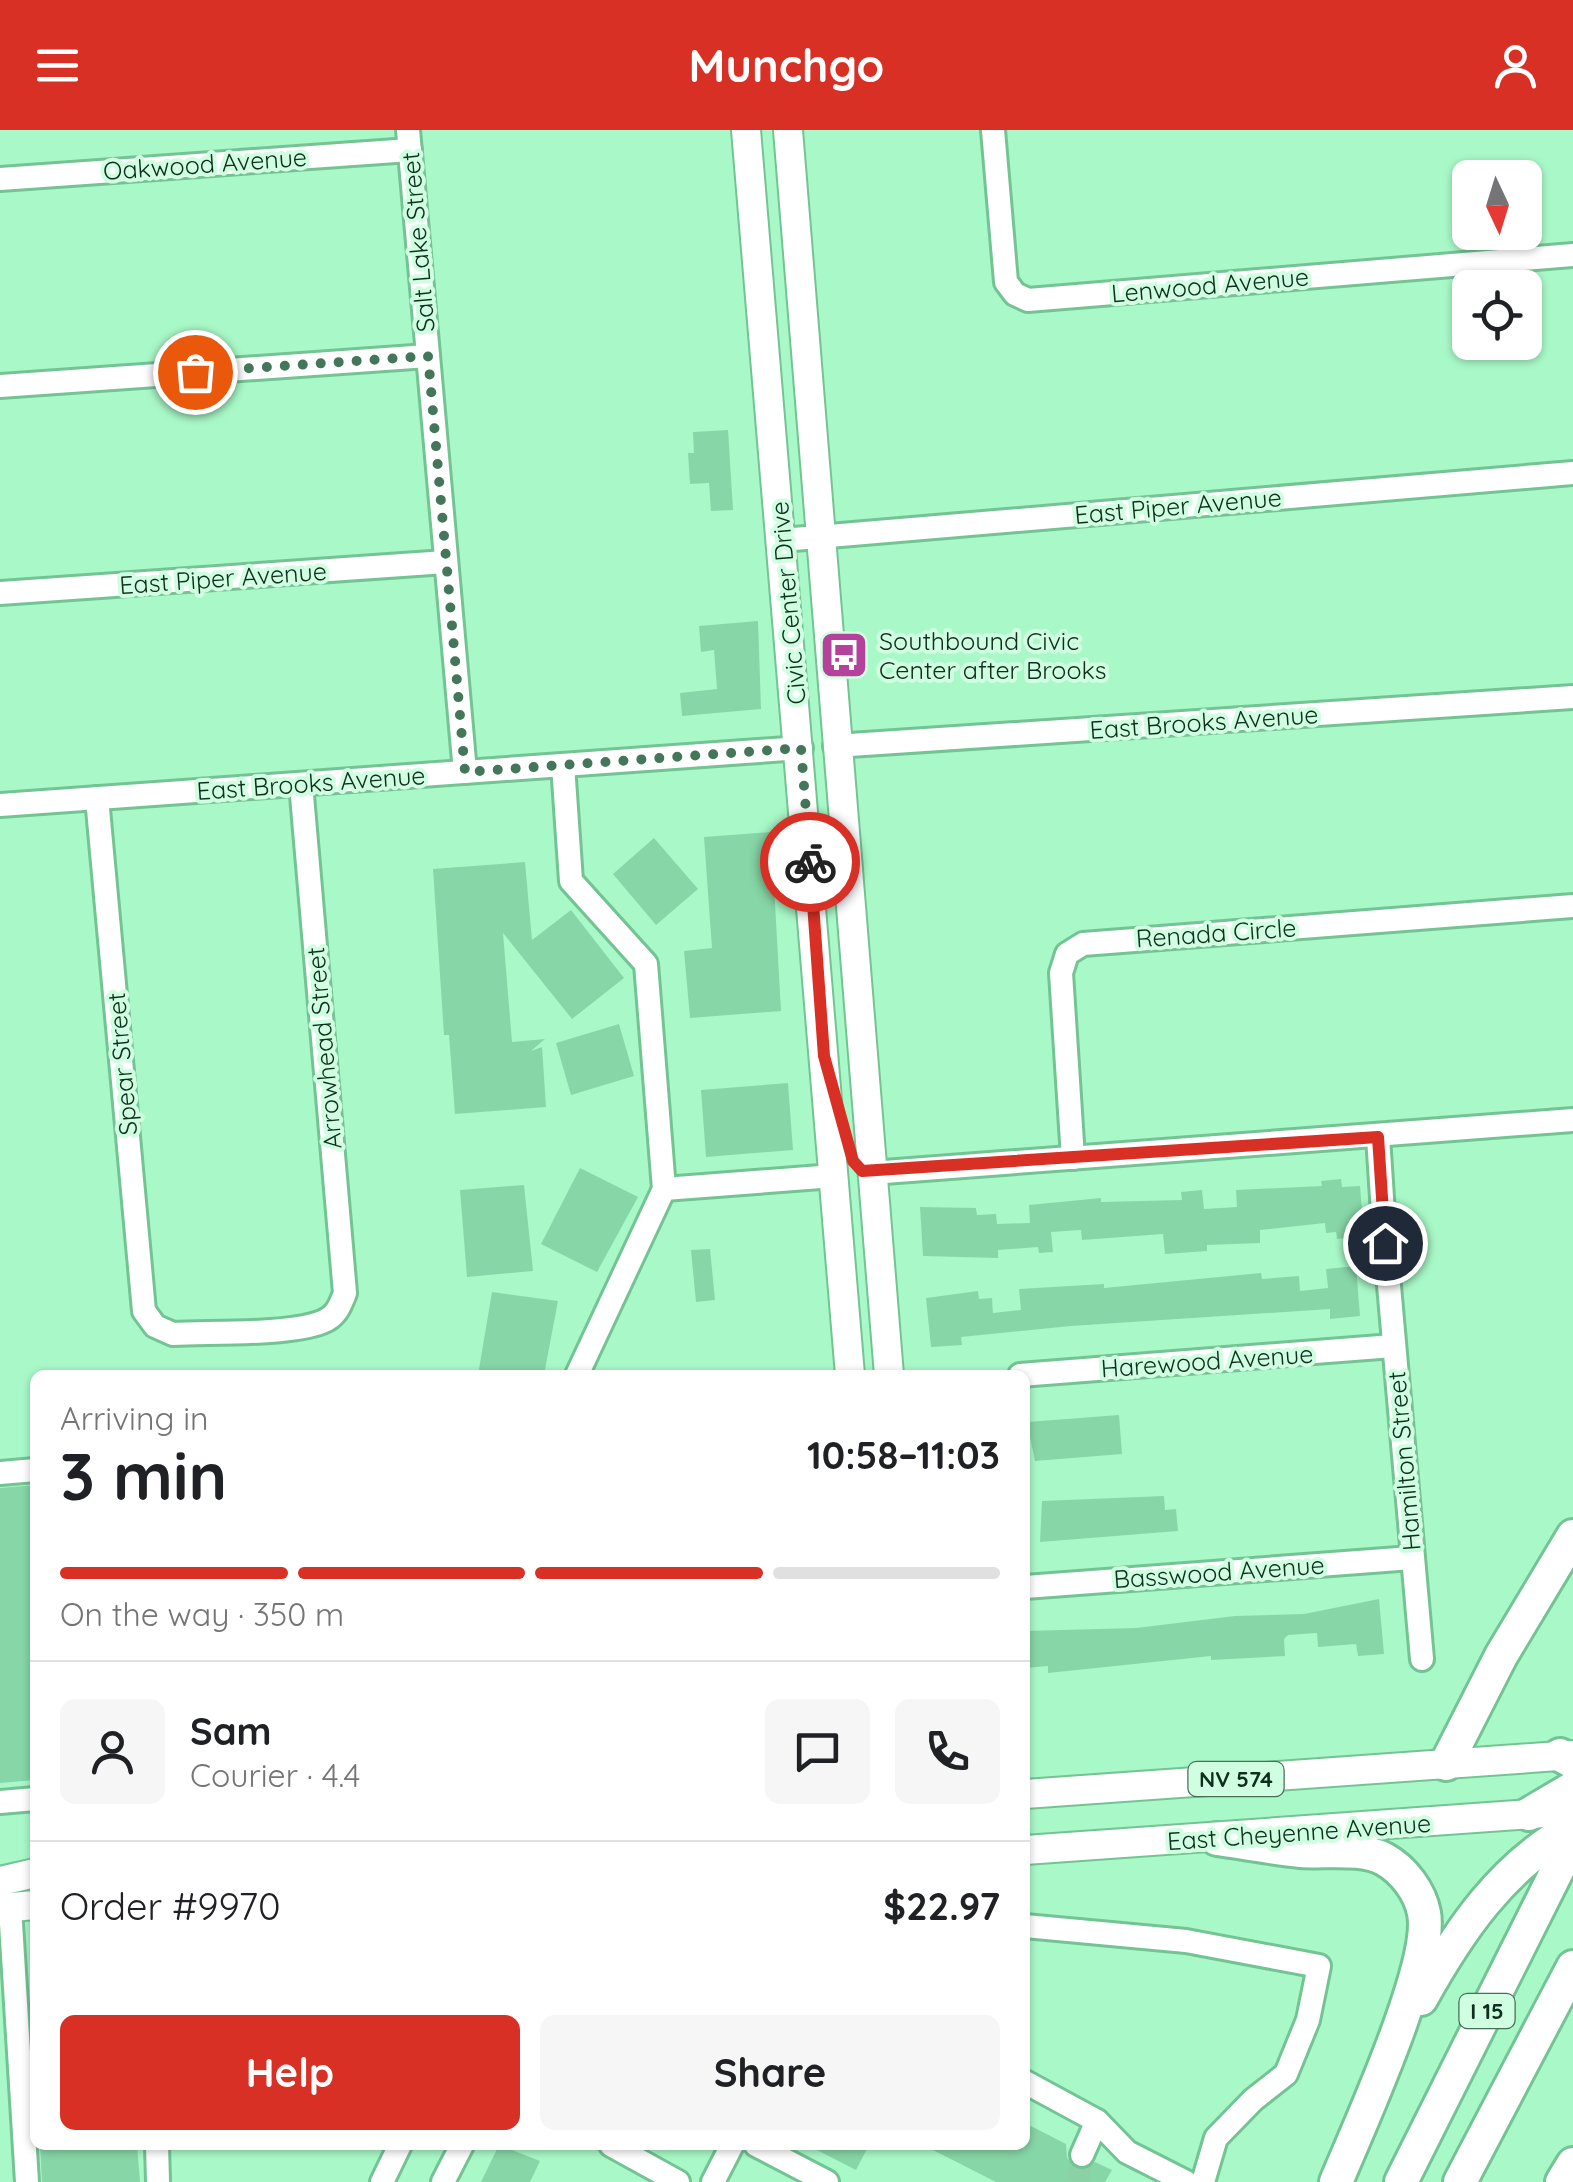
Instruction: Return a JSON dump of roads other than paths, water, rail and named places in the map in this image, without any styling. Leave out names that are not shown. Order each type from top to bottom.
[{"type":"highway","points":[[1446,1764],[1501,1656],[1573,1536]]},
{"type":"highway","points":[[1529,1814],[1573,1788]]},
{"type":"highway","points":[[1336,2182],[1386,2065],[1456,1936],[1486,1900],[1534,1856],[1573,1828]]},
{"type":"highway","points":[[1217,1839],[1297,1850],[1370,1854],[1397,1868],[1414,1886],[1424,1913],[1425,1941],[1386,2065]]},
{"type":"highway","name":"I 15","points":[[1401,2182],[1573,1840]]},
{"type":"highway","name":"I 15","points":[[1460,2182],[1573,1968]]},
{"type":"main road","name":"Civic Center Drive","points":[[746,130],[801,748],[850,1370]]},
{"type":"main road","name":"Civic Center Drive","points":[[788,130],[844,858],[889,1370]]},
{"type":"main road","points":[[796,690],[811,693],[818,737],[822,743],[836,746]]},
{"type":"main road","points":[[801,748],[822,778],[828,841],[844,858]]},
{"type":"main road","points":[[824,1056],[853,1161],[870,1174]]},
{"type":"main road","points":[[834,1176],[853,1192],[880,1276]]},
{"type":"main road","name":"NV 574","points":[[1030,1794],[1569,1757]]},
{"type":"main road","name":"East Cheyenne Avenue","points":[[1030,1850],[1573,1811]]},
{"type":"main road","points":[[0,1865],[30,1863]]},
{"type":"main road","points":[[11,1900],[30,1879]]},
{"type":"street","name":"Lenwood Avenue","points":[[994,130],[1006,282],[1015,294],[1028,300],[1573,255]]},
{"type":"street","name":"Oakwood Avenue","points":[[0,180],[409,140]]},
{"type":"street","name":"Salt Lake Street","points":[[409,140],[465,772]]},
{"type":"street","points":[[0,386],[428,356]]},
{"type":"street","name":"East Piper Avenue","points":[[782,540],[1573,473]]},
{"type":"street","name":"East Piper Avenue","points":[[0,593],[446,562]]},
{"type":"street","name":"East Brooks Avenue","points":[[836,746],[1573,697]]},
{"type":"street","name":"East Brooks Avenue","points":[[0,805],[801,748]]},
{"type":"street","points":[[563,765],[570,881],[646,964],[664,1188],[579,1370]]},
{"type":"street","name":"Arrowhead Street","points":[[155,1326],[173,1334],[302,1326],[324,1322],[338,1311],[345,1292],[301,784]]},
{"type":"street","name":"Spear Street","points":[[97,798],[144,1311],[155,1326]]},
{"type":"street","name":"Renada Circle","points":[[1072,1158],[1061,973],[1067,954],[1082,944],[1573,906]]},
{"type":"street","points":[[870,1174],[1573,1120]]},
{"type":"street","name":"Hamilton Street","points":[[1378,1137],[1422,1659]]},
{"type":"street","points":[[664,1188],[834,1176]]},
{"type":"street","name":"Harewood Avenue","points":[[1030,1374],[1394,1346]]},
{"type":"street","points":[[0,1473],[30,1470]]},
{"type":"street","name":"Basswood Avenue","points":[[1030,1587],[1412,1558]]},
{"type":"street","points":[[0,1802],[30,1799]]},
{"type":"street","points":[[11,1900],[27,2182]]},
{"type":"street","points":[[1030,1926],[1186,1941],[1318,1966],[1308,2020],[1286,2074],[1253,2100],[1216,2138],[1203,2182]]},
{"type":"street","points":[[1030,2085],[1098,2121],[1127,2152],[1186,2182]]},
{"type":"street","points":[[1082,2155],[1098,2121]]},
{"type":"street","points":[[156,2150],[158,2182]]},
{"type":"street","points":[[382,2182],[398,2150]]},
{"type":"street","points":[[443,2182],[459,2150]]},
{"type":"street","points":[[619,2150],[678,2182]]},
{"type":"street","points":[[713,2182],[729,2150]]},
{"type":"street","points":[[766,2150],[828,2182]]},
{"type":"tunnel","points":[[1078,2182],[1082,2155]]},
{"type":"place","name":"Southbound Civic Center after Brooks","points":[[844,655]]}]
